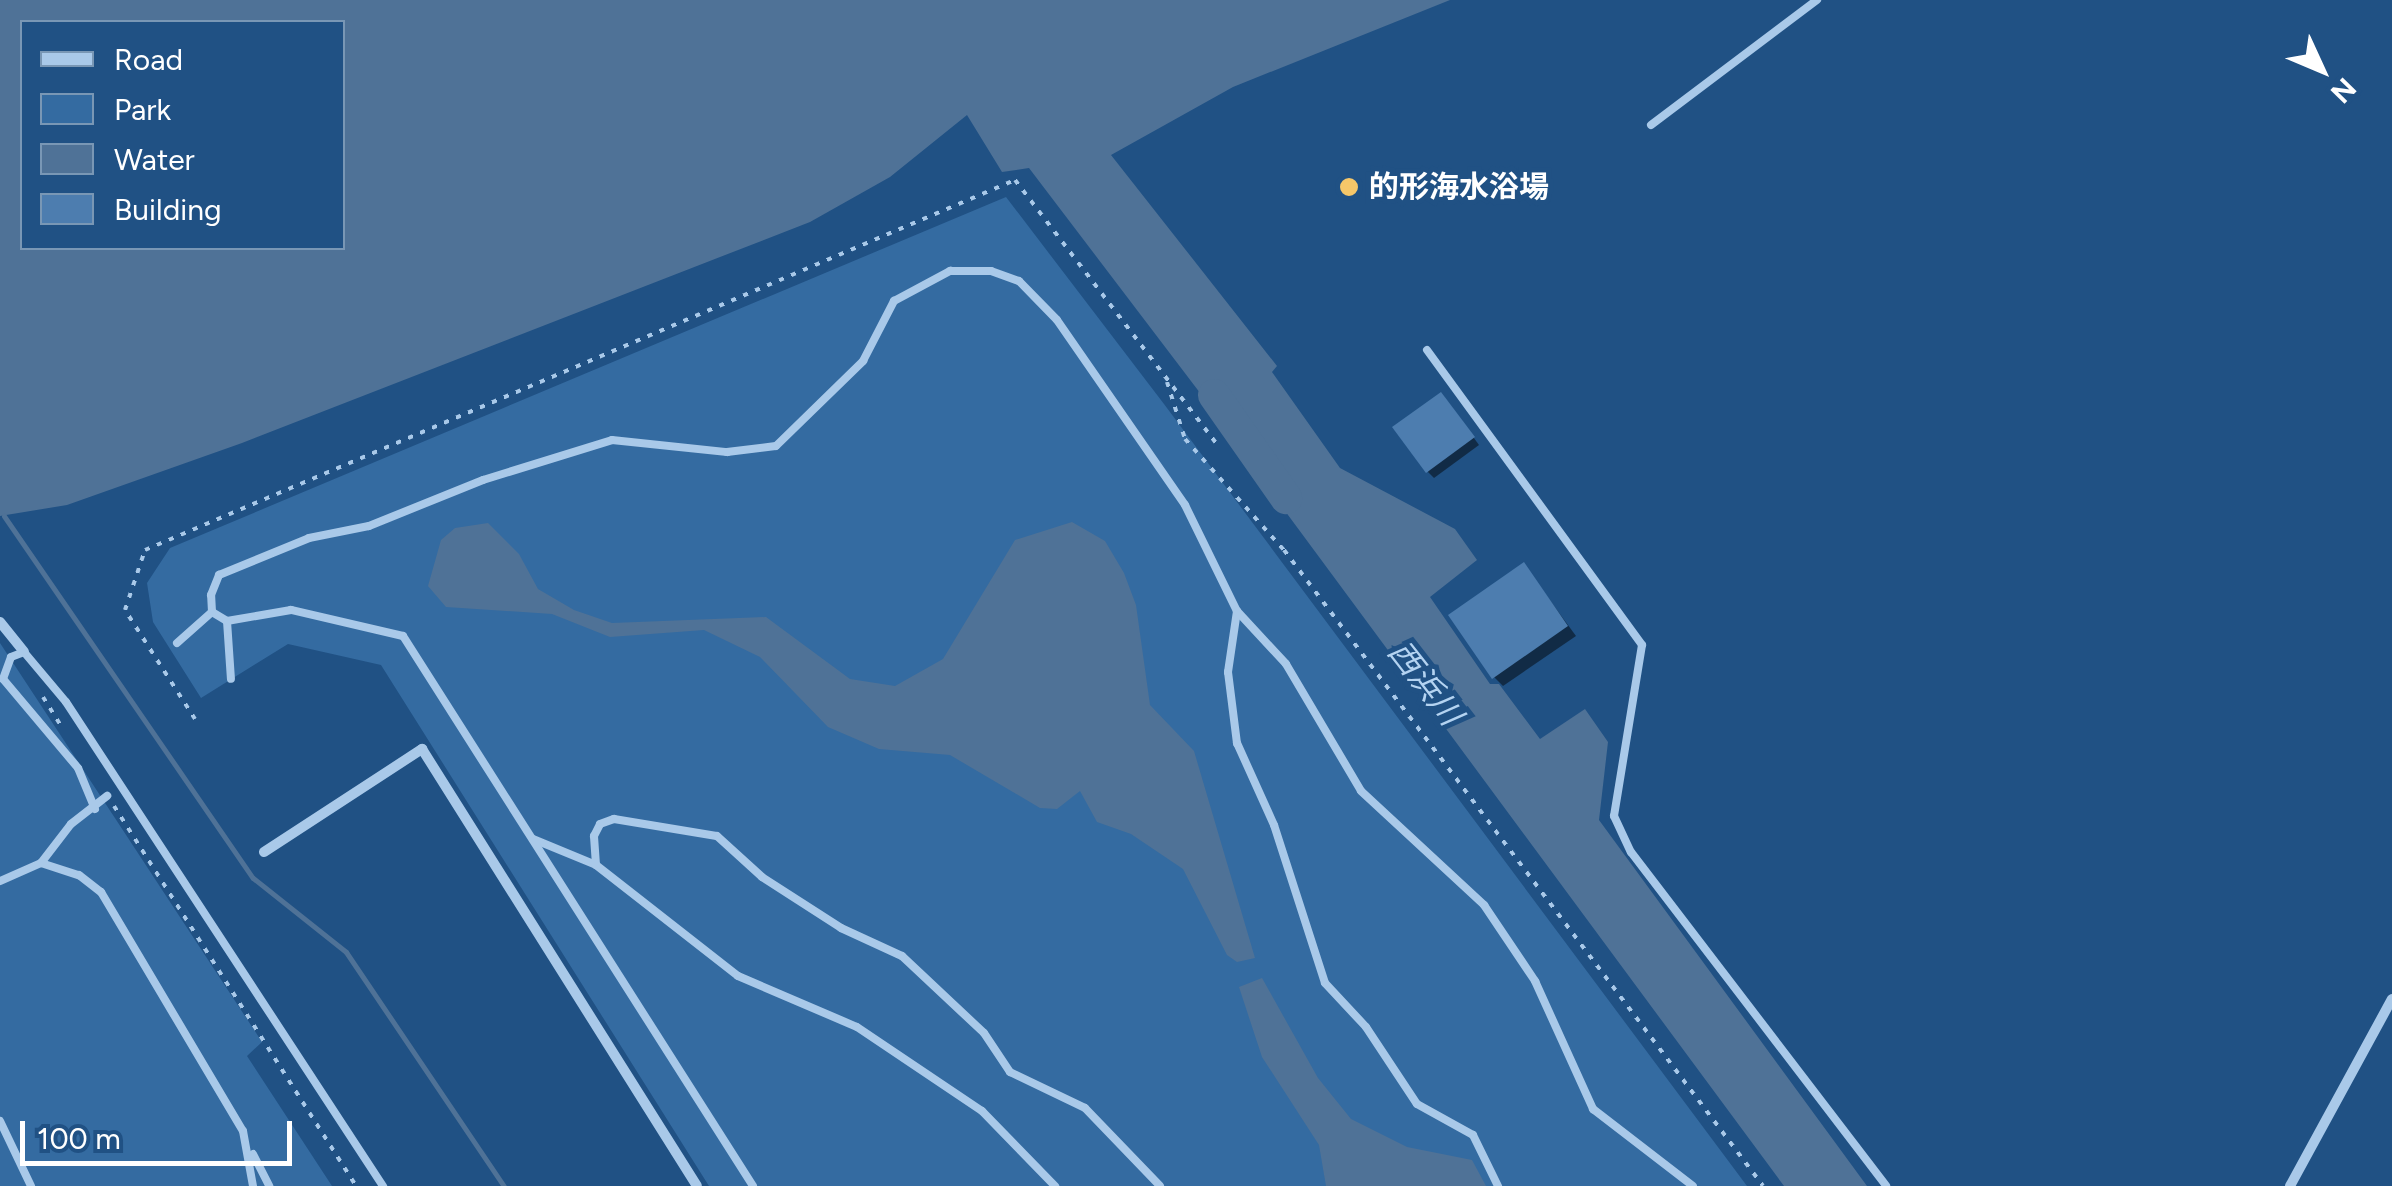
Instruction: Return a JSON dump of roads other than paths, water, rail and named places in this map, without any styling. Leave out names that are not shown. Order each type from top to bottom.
[{"type":"street","points":[[0,622],[24,652]]},
{"type":"street","points":[[264,852],[422,749],[697,1186]]},
{"type":"street","points":[[2290,1186],[2392,999]]},
{"type":"lane","points":[[1651,125],[1818,0]]},
{"type":"lane","points":[[178,643],[212,612],[219,575],[310,538],[369,526],[483,480],[612,440],[727,452],[776,446],[863,361],[894,301],[950,272],[991,271],[1019,281],[1058,320],[1185,505],[1236,611],[1286,664],[1362,791],[1484,905],[1535,981],[1594,1109],[1693,1186]]},
{"type":"lane","points":[[1427,350],[1642,645],[1614,816],[1631,852],[1886,1186]]},
{"type":"lane","points":[[212,612],[228,621],[291,610],[403,636],[753,1186]]},
{"type":"lane","points":[[1236,611],[1228,672],[1236,743],[1274,825],[1325,984],[1366,1027],[1417,1104],[1474,1135],[1498,1186]]},
{"type":"lane","points":[[228,621],[231,679]]},
{"type":"lane","points":[[96,809],[78,768],[3,679],[11,657],[24,652],[66,702],[383,1186]]},
{"type":"lane","points":[[0,881],[41,863],[71,824],[96,809],[107,796]]},
{"type":"lane","points":[[596,865],[594,836],[600,824],[614,819],[718,836],[762,878],[841,928],[902,956],[984,1033],[1010,1072],[1085,1108],[1160,1186]]},
{"type":"lane","points":[[533,839],[596,865],[738,976],[856,1027],[982,1111],[1056,1186]]},
{"type":"lane","points":[[41,863],[79,876],[100,892],[270,1186]]},
{"type":"lane","points":[[0,1121],[31,1186]]},
{"type":"lane","points":[[250,1149],[253,1186]]},
{"type":"water","points":[[0,0],[1450,0],[1233,87],[1111,155],[1277,366],[1272,372],[1340,468],[1455,529],[1477,560],[1430,597],[1490,684],[1499,684],[1540,739],[1585,709],[1608,742],[1599,820],[1867,1186],[1784,1186],[1254,469],[1267,458],[1244,424],[1232,435],[1029,168],[1002,172],[967,115],[890,177],[810,222],[242,443],[67,505],[0,516]]},
{"type":"water","points":[[1072,522],[1105,541],[1124,573],[1136,605],[1150,705],[1194,751],[1255,958],[1237,962],[1227,955],[1183,869],[1131,834],[1097,822],[1080,791],[1057,809],[1040,808],[950,755],[879,749],[828,727],[760,657],[704,630],[610,637],[552,614],[446,607],[428,586],[441,540],[455,528],[488,523],[519,554],[538,589],[574,610],[612,623],[766,617],[850,679],[895,686],[943,659],[1015,540]]},
{"type":"water","points":[[1262,978],[1318,1078],[1351,1119],[1407,1147],[1472,1160],[1486,1186],[1326,1186],[1319,1145],[1262,1057],[1239,987]]},
{"type":"waterway","name":"西浜川","points":[[1214,395],[1286,498]]},
{"type":"waterway","points":[[4,516],[253,878],[346,952],[504,1186]]},
{"type":"place","name":"的形海水浴場","points":[[1349,187]]}]
